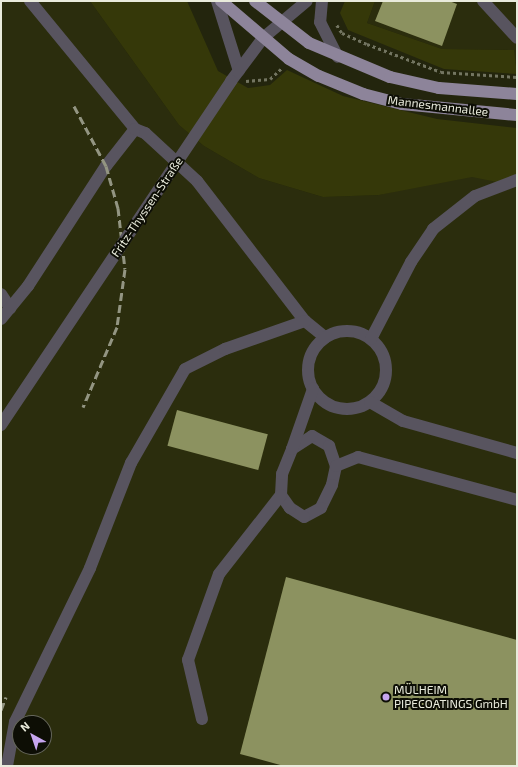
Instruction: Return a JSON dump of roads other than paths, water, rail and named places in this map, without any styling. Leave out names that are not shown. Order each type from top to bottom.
[{"type":"main road","name":"Mannesmannallee","points":[[221,1],[263,38],[303,68],[363,94],[402,104],[517,114]]},
{"type":"main road","name":"Mannesmannallee","points":[[255,1],[309,43],[338,57],[414,83],[517,94]]},
{"type":"street","points":[[30,1],[135,129],[145,133],[197,181],[305,321],[325,337]]},
{"type":"street","points":[[217,1],[239,71]]},
{"type":"street","name":"Fritz-Thyssen-Straße","points":[[1,425],[231,81],[263,38],[280,21],[308,1]]},
{"type":"street","points":[[322,1],[320,22],[338,57]]},
{"type":"street","points":[[483,1],[517,38]]},
{"type":"street","points":[[1,318],[10,308],[135,129]]},
{"type":"street","points":[[371,339],[410,262],[433,230],[475,196],[517,180]]},
{"type":"street","points":[[1,294],[10,308]]},
{"type":"street","points":[[7,766],[15,722],[90,568],[131,462],[185,368],[225,349],[305,321]]},
{"type":"street","points":[[202,719],[188,660],[219,574],[281,495],[282,474],[312,389],[308,362],[313,349],[325,337],[341,331],[359,332],[371,339],[380,350],[385,374],[382,387],[370,402],[358,408],[339,408],[326,403],[312,389]]},
{"type":"street","points":[[370,402],[403,420],[517,452]]},
{"type":"street","points":[[281,495],[290,508],[304,517],[321,508],[332,485],[336,466],[329,446],[312,436],[292,449]]},
{"type":"street","points":[[336,466],[358,457],[517,500]]},
{"type":"railway","points":[[74,106],[106,166],[118,208],[125,269],[117,327],[83,407]]},
{"type":"railway","points":[[1,710],[6,697]]},
{"type":"place","name":"MÜLHEIM PIPECOATINGS GmbH","points":[[386,697]]}]
